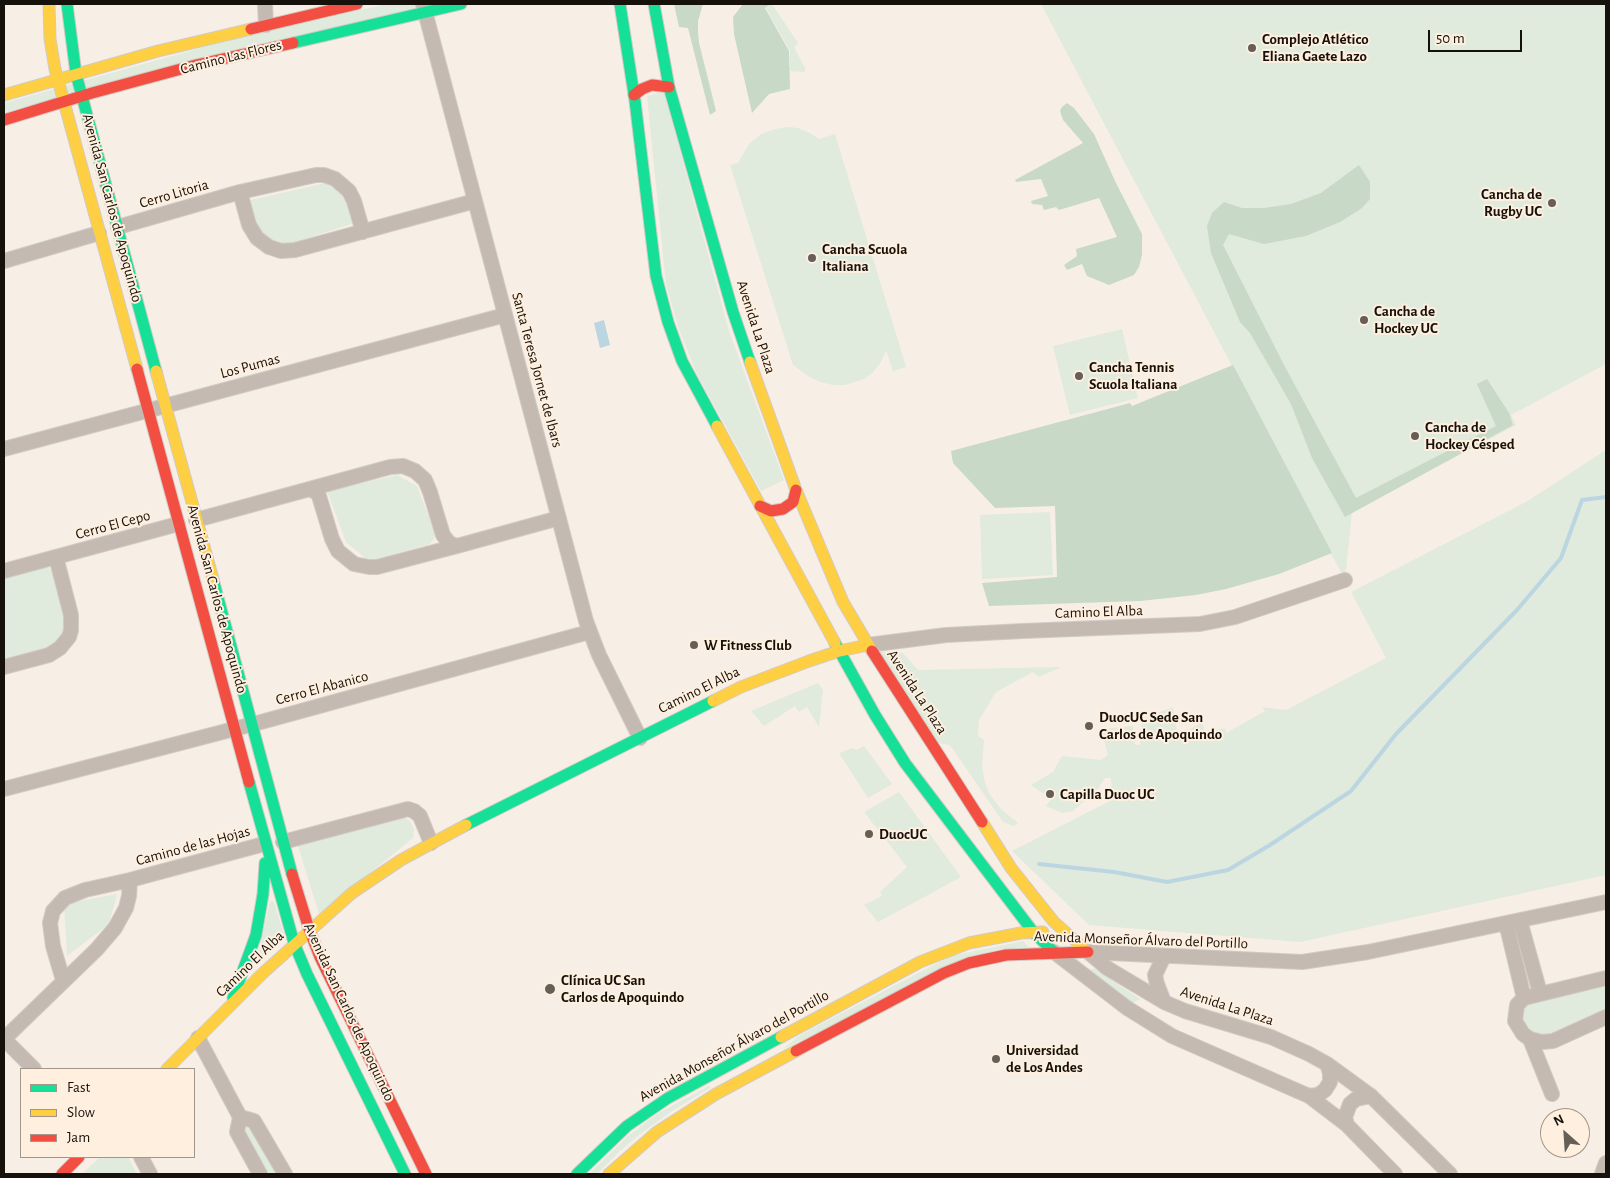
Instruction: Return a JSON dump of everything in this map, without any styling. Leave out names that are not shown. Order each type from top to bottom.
[{"type":"main road","name":"Avenida San Carlos de Apoquindo","points":[[49,4],[50,39],[58,79],[264,844],[294,943],[307,974],[405,1174]]},
{"type":"main road","name":"Avenida San Carlos de Apoquindo","points":[[67,4],[70,43],[76,74],[282,842],[309,930],[320,957],[426,1174]]},
{"type":"main road","name":"Camino Las Flores","points":[[4,96],[158,51],[357,4]]},
{"type":"main road","name":"Camino Las Flores","points":[[4,120],[64,101],[221,59],[424,8],[461,4]]},
{"type":"main road","points":[[620,4],[634,95],[655,269],[668,322],[688,374],[840,651],[905,763],[1034,933],[1054,952]]},
{"type":"main road","name":"Avenida La Plaza","points":[[654,4],[669,88],[733,312],[796,490],[842,602],[1010,868],[1040,906],[1088,952]]},
{"type":"main road","points":[[634,95],[652,85],[669,88]]},
{"type":"main road","points":[[760,506],[771,511],[783,510],[792,502],[796,490]]},
{"type":"main road","name":"Camino El Alba","points":[[168,1068],[294,943],[337,905],[367,883],[431,843],[756,680],[840,651],[868,645]]},
{"type":"main road","points":[[228,1007],[250,954],[260,918],[264,885],[264,844]]},
{"type":"main road","name":"Avenida Monseñor Álvaro del Portillo","points":[[577,1174],[627,1126],[668,1098],[920,962],[969,943],[1002,936],[1064,931]]},
{"type":"main road","name":"Avenida Monseñor Álvaro del Portillo","points":[[610,1174],[656,1132],[716,1094],[924,983],[969,963],[987,958],[1022,953],[1088,952]]},
{"type":"main road","points":[[62,1174],[78,1158]]},
{"type":"street","points":[[265,4],[266,25]]},
{"type":"street","name":"Santa Teresa Jornet de Ibars","points":[[424,8],[589,632],[602,663],[640,738]]},
{"type":"street","name":"Cerro Litoria","points":[[118,228],[240,192],[316,175],[330,177],[340,182],[349,191],[354,201],[363,232]]},
{"type":"street","points":[[240,192],[252,232],[262,244],[275,250],[295,250],[475,201]]},
{"type":"street","points":[[4,261],[99,233]]},
{"type":"street","name":"Los Pumas","points":[[4,449],[505,315]]},
{"type":"street","points":[[196,520],[396,466],[409,468],[425,480],[443,536],[449,543],[457,546]]},
{"type":"street","points":[[309,489],[316,492],[319,496],[335,545],[342,556],[354,564],[362,566],[377,567],[559,518]]},
{"type":"street","name":"Cerro El Cepo","points":[[4,571],[178,524]]},
{"type":"street","points":[[4,667],[49,655],[60,648],[69,636],[71,615],[56,557]]},
{"type":"street","name":"Camino El Alba","points":[[868,645],[966,634],[1200,624],[1235,617],[1345,580]]},
{"type":"street","name":"Cerro El Abanico","points":[[4,789],[589,632]]},
{"type":"street","points":[[282,842],[408,809],[420,816],[431,843]]},
{"type":"street","name":"Camino de las Hojas","points":[[63,980],[49,929],[51,917],[56,906],[65,898],[78,892],[264,844]]},
{"type":"street","name":"Camino de las Hojas","points":[[4,1039],[115,928],[126,908],[130,880]]},
{"type":"street","name":"Avenida Monseñor Álvaro del Portillo","points":[[1088,952],[1302,962],[1368,952],[1606,902]]},
{"type":"street","points":[[1513,922],[1540,993]]},
{"type":"street","points":[[1513,922],[1524,998]]},
{"type":"street","points":[[1054,952],[1127,1008],[1172,1036],[1309,1096],[1347,1125],[1395,1174]]},
{"type":"street","name":"Avenida La Plaza","points":[[1088,952],[1107,968],[1164,1002],[1185,1011],[1271,1037],[1327,1064],[1371,1096],[1450,1174]]},
{"type":"street","points":[[1164,956],[1157,968],[1156,976],[1164,1002]]},
{"type":"street","points":[[1606,978],[1524,998],[1517,1005],[1515,1021],[1523,1034],[1530,1039],[1542,1042],[1553,1041],[1606,1017]]},
{"type":"street","points":[[1127,1008],[1138,1003],[1147,992]]},
{"type":"street","points":[[198,1038],[240,1117],[237,1132],[260,1174]]},
{"type":"street","points":[[4,1039],[33,1068]]},
{"type":"street","points":[[1530,1039],[1552,1094]]},
{"type":"street","points":[[1309,1096],[1318,1095],[1325,1090],[1330,1082],[1327,1064]]},
{"type":"street","points":[[1347,1125],[1346,1117],[1350,1104],[1356,1098],[1371,1096]]},
{"type":"street","points":[[240,1117],[254,1121],[285,1174]]},
{"type":"street","points":[[142,1158],[150,1174]]},
{"type":"street","points":[[1602,1174],[1606,1163]]},
{"type":"shaded area","points":[[387,4],[447,4],[4,112],[4,103],[222,42]]},
{"type":"shaded area","points":[[772,4],[798,43],[794,47],[805,68],[805,72],[790,71],[790,51],[766,8]]},
{"type":"shaded area","points":[[1041,4],[1606,4],[1606,364],[1511,415],[1516,425],[1352,512],[1345,580]]},
{"type":"shaded area","points":[[664,92],[729,331],[784,480],[761,491],[696,372],[679,329],[666,285],[647,96]]},
{"type":"shaded area","points":[[788,127],[798,128],[819,139],[835,134],[906,367],[893,371],[886,350],[881,362],[864,379],[845,385],[833,385],[820,382],[808,376],[793,365],[730,165],[738,163],[749,144],[761,134]]},
{"type":"shaded area","points":[[325,183],[345,195],[354,223],[277,248],[262,239],[247,201]]},
{"type":"shaded area","points":[[1122,329],[1138,398],[1070,415],[1053,346]]},
{"type":"shaded area","points":[[1606,450],[1606,875],[1300,942],[1089,925],[1012,851],[1112,800],[1111,778],[1105,778],[1097,790],[1073,811],[1062,813],[1046,806],[1051,799],[1031,785],[1053,772],[1062,756],[1101,760],[1108,755],[1101,729],[1133,726],[1135,745],[1140,745],[1142,719],[1173,707],[1178,737],[1202,722],[1205,732],[1225,728],[1226,733],[1265,711],[1262,707],[1286,710],[1386,658],[1351,592],[1526,502]]},
{"type":"shaded area","points":[[397,475],[417,486],[436,535],[430,544],[369,561],[346,542],[327,491]]},
{"type":"shaded area","points":[[1050,512],[1053,575],[982,579],[980,515]]},
{"type":"shaded area","points":[[40,568],[49,568],[54,574],[66,622],[61,637],[51,648],[4,661],[4,577]]},
{"type":"shaded area","points":[[895,651],[903,653],[918,670],[1061,667],[1039,677],[1033,672],[996,692],[979,720],[978,736],[984,740],[982,766],[985,783],[989,793],[1000,808],[1018,823],[1014,826],[1003,822],[950,745],[933,742],[877,652]]},
{"type":"shaded area","points":[[818,683],[823,690],[819,727],[807,707],[799,712],[795,706],[764,726],[751,711]]},
{"type":"shaded area","points":[[864,746],[892,784],[868,798],[839,753],[853,748],[856,750]]},
{"type":"shaded area","points":[[899,792],[961,877],[878,922],[864,905],[882,896],[880,892],[907,867],[864,812]]},
{"type":"shaded area","points":[[400,816],[409,820],[414,829],[413,838],[319,914],[298,846]]},
{"type":"shaded area","points":[[117,894],[109,924],[67,956],[64,904]]},
{"type":"shaded area","points":[[270,901],[274,902],[283,932],[281,939],[260,961],[257,958]]},
{"type":"shaded area","points":[[1023,941],[1029,947],[996,950],[783,1049],[800,1035],[951,956]]},
{"type":"shaded area","points":[[1086,969],[1096,969],[1140,999],[1131,1004]]},
{"type":"shaded area","points":[[1606,984],[1606,1012],[1544,1037],[1529,1033],[1522,1024],[1520,1012],[1528,1003]]},
{"type":"shaded area","points":[[709,1086],[710,1088],[672,1111],[639,1135],[597,1174],[589,1174],[628,1136],[657,1114]]},
{"type":"shaded area","points":[[255,1124],[281,1174],[265,1174],[243,1130]]},
{"type":"shaded area","points":[[99,1158],[129,1158],[137,1174],[82,1174]]},
{"type":"green space","points":[[674,4],[703,4],[698,21],[698,32],[716,111],[710,115],[688,28],[679,27]]},
{"type":"green space","points":[[743,4],[771,4],[765,8],[789,51],[790,89],[769,94],[752,113],[734,34],[733,17]]},
{"type":"green space","points":[[1067,103],[1074,108],[1094,134],[1142,234],[1142,255],[1139,267],[1134,275],[1109,285],[1087,276],[1082,264],[1067,270],[1064,265],[1077,256],[1076,249],[1117,237],[1099,198],[1059,210],[1056,207],[1044,210],[1042,205],[1032,204],[1031,201],[1048,196],[1041,179],[1016,182],[1015,180],[1083,143],[1063,120],[1060,111]]},
{"type":"green space","points":[[1359,165],[1370,182],[1370,199],[1362,208],[1340,222],[1306,236],[1264,244],[1229,234],[1223,245],[1284,365],[1356,498],[1496,426],[1477,384],[1487,379],[1509,413],[1513,425],[1345,517],[1312,458],[1291,404],[1250,333],[1240,322],[1211,253],[1207,226],[1212,213],[1224,202],[1242,208],[1264,208],[1291,204],[1321,193]]},
{"type":"green space","points":[[1233,365],[1332,553],[1279,574],[1226,589],[1196,595],[1140,601],[989,606],[982,583],[1057,577],[1055,506],[995,508],[953,463],[951,451],[1130,403],[1132,406]]},
{"type":"water","points":[[604,320],[610,345],[600,348],[594,323]]},
{"type":"waterway","points":[[1039,864],[1114,872],[1167,882],[1228,870],[1270,845],[1351,791],[1396,734],[1517,610],[1561,558],[1582,500],[1606,497]]},
{"type":"traffic: fast","points":[[67,4],[76,74],[156,371]]},
{"type":"traffic: fast","points":[[293,43],[461,4]]},
{"type":"traffic: fast","points":[[620,4],[635,101],[656,276],[668,322],[682,361],[717,426]]},
{"type":"traffic: fast","points":[[654,4],[669,87],[733,312],[750,362]]},
{"type":"traffic: fast","points":[[213,579],[292,874]]},
{"type":"traffic: fast","points":[[835,643],[875,715],[905,763],[1034,933],[1054,952]]},
{"type":"traffic: fast","points":[[466,825],[713,701]]},
{"type":"traffic: fast","points":[[249,782],[294,943],[307,974],[405,1174]]},
{"type":"traffic: fast","points":[[233,998],[256,935],[263,894],[265,863]]},
{"type":"traffic: fast","points":[[577,1174],[627,1126],[668,1098],[781,1037]]},
{"type":"traffic: slow","points":[[49,4],[50,39],[55,69],[137,369]]},
{"type":"traffic: slow","points":[[4,95],[158,51],[251,29]]},
{"type":"traffic: slow","points":[[750,362],[796,490],[843,602],[872,651]]},
{"type":"traffic: slow","points":[[156,371],[213,579]]},
{"type":"traffic: slow","points":[[717,426],[835,643]]},
{"type":"traffic: slow","points":[[713,701],[741,687],[809,661],[839,651],[868,645]]},
{"type":"traffic: slow","points":[[982,822],[1011,868],[1054,922],[1088,952]]},
{"type":"traffic: slow","points":[[168,1068],[263,973],[352,893],[401,860],[466,825]]},
{"type":"traffic: slow","points":[[781,1037],[920,962],[969,943],[1021,933],[1043,932]]},
{"type":"traffic: slow","points":[[609,1174],[657,1132],[716,1094],[796,1051]]},
{"type":"traffic: jam","points":[[251,29],[357,4]]},
{"type":"traffic: jam","points":[[4,120],[92,93],[196,65],[293,43]]},
{"type":"traffic: jam","points":[[634,95],[652,85],[669,87]]},
{"type":"traffic: jam","points":[[137,369],[249,782]]},
{"type":"traffic: jam","points":[[760,506],[771,511],[783,509],[793,502],[796,490]]},
{"type":"traffic: jam","points":[[872,651],[982,822]]},
{"type":"traffic: jam","points":[[292,874],[320,957],[426,1174]]},
{"type":"traffic: jam","points":[[796,1051],[944,973],[969,963],[1006,955],[1088,952]]},
{"type":"traffic: jam","points":[[62,1174],[78,1158]]},
{"type":"place","name":"Complejo Atlético Eliana Gaete Lazo","points":[[1252,48]]},
{"type":"place","name":"Cancha de Rugby UC","points":[[1552,203]]},
{"type":"place","name":"Cancha Scuola Italiana","points":[[812,258]]},
{"type":"place","name":"Cancha de Hockey UC","points":[[1364,320]]},
{"type":"place","name":"Cancha Tennis Scuola Italiana","points":[[1079,376]]},
{"type":"place","name":"Cancha de Hockey Césped","points":[[1415,436]]},
{"type":"place","name":"W Fitness Club","points":[[694,645]]},
{"type":"place","name":"DuocUC Sede San Carlos de Apoquindo","points":[[1089,726]]},
{"type":"place","name":"Capilla Duoc UC","points":[[1050,794]]},
{"type":"place","name":"DuocUC","points":[[869,834]]},
{"type":"place","name":"Clínica UC San Carlos de Apoquindo","points":[[550,989]]},
{"type":"place","name":"Universidad de Los Andes","points":[[996,1059]]}]
